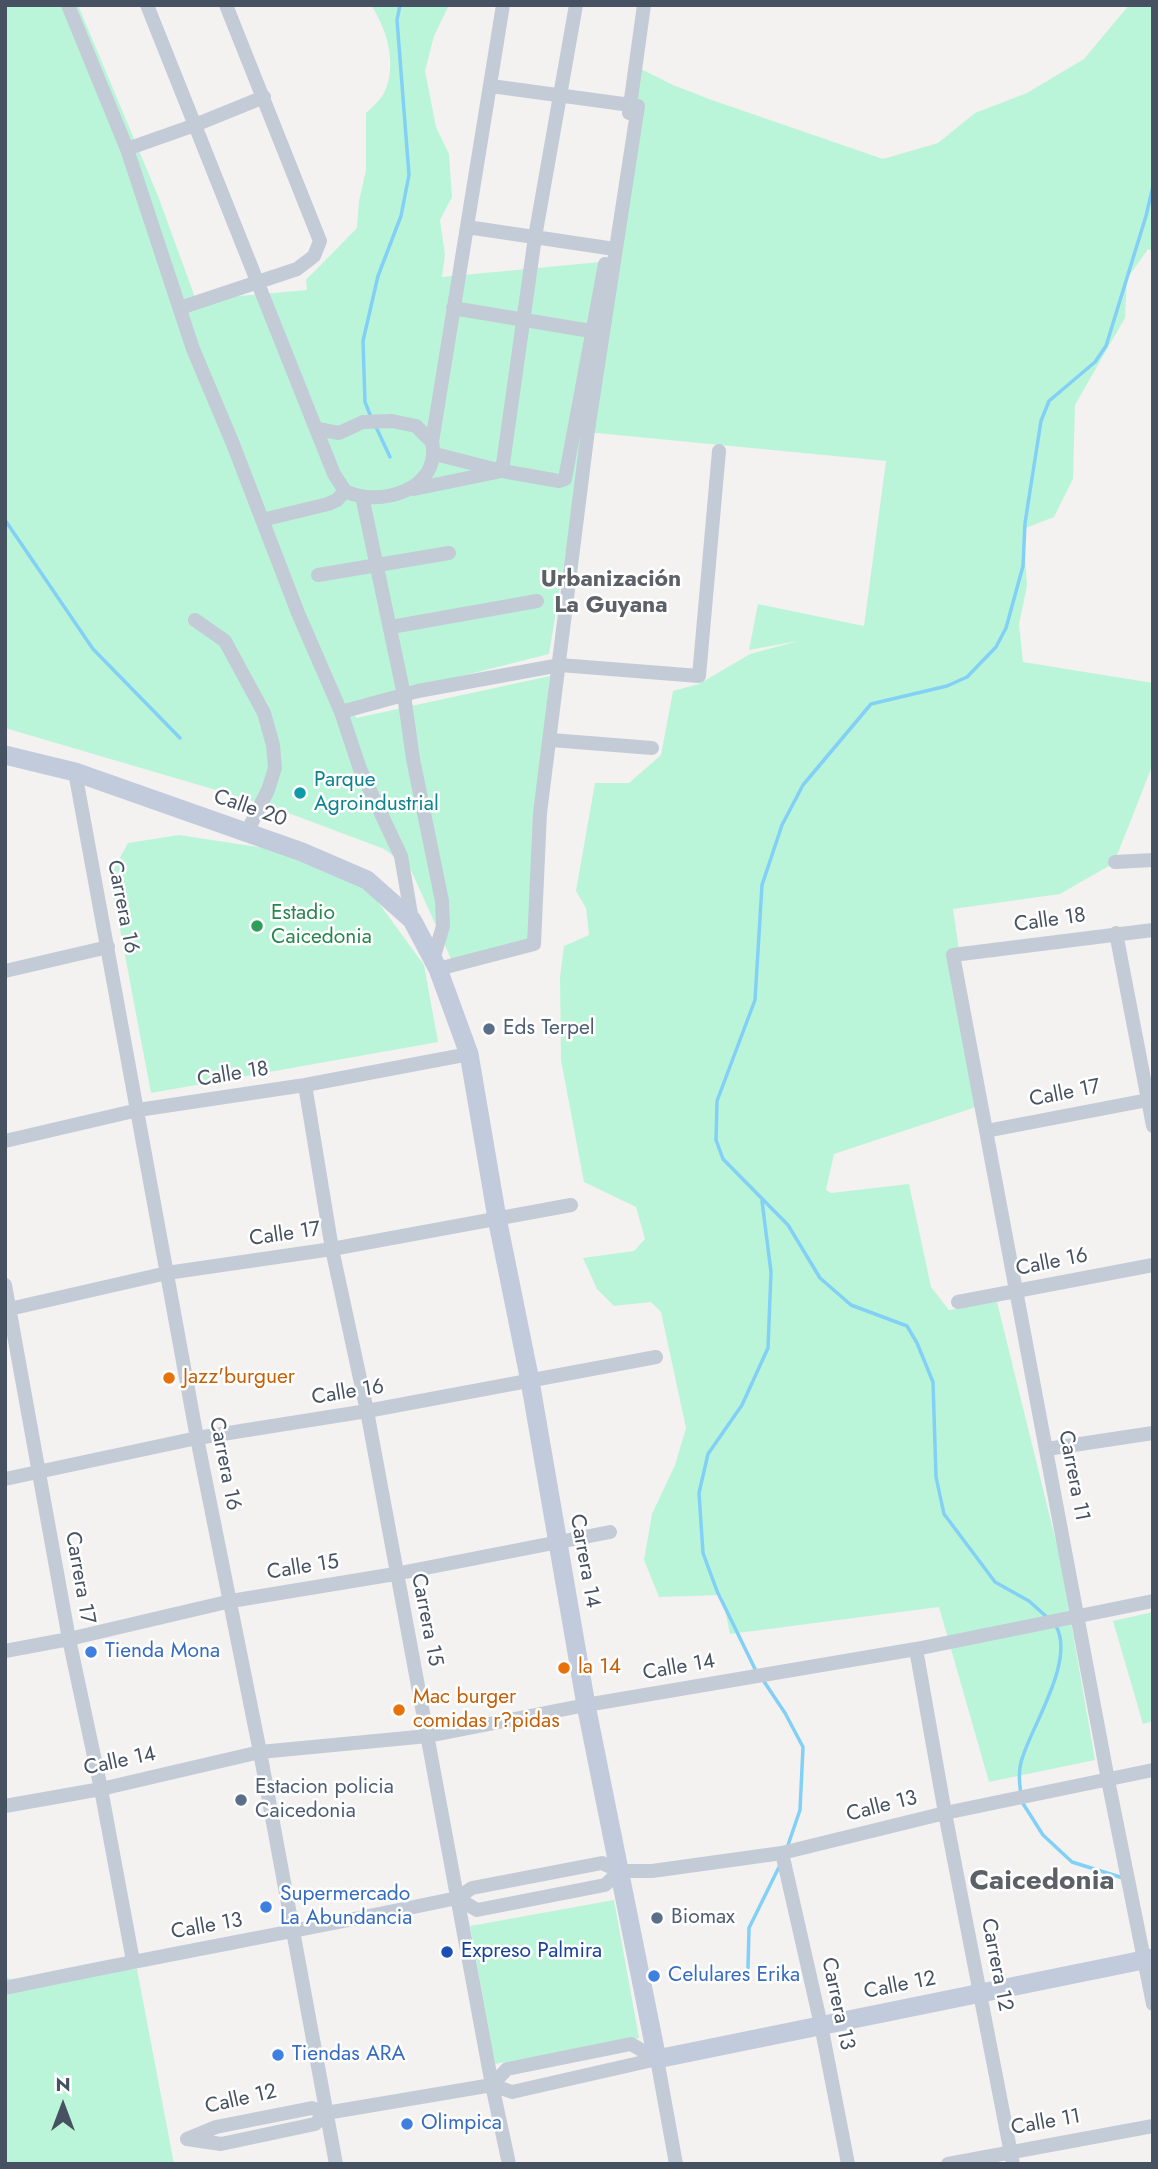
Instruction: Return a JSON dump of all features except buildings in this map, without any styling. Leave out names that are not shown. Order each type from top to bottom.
[{"type":"main road","name":"Calle 20","points":[[5,755],[75,772],[302,852],[367,880],[412,920],[435,965]]},
{"type":"main road","name":"Carrera 14","points":[[435,965],[469,1054],[497,1217],[530,1381],[586,1705],[657,2059]]},
{"type":"main road","name":"Calle 12","points":[[657,2059],[1148,1959]]},
{"type":"street","points":[[68,5],[127,149],[193,349],[298,613],[341,712],[360,769],[401,856],[412,920]]},
{"type":"street","points":[[147,5],[334,474],[345,491],[362,496],[502,471]]},
{"type":"street","points":[[180,308],[297,269],[314,256],[320,241],[226,5]]},
{"type":"street","points":[[410,489],[421,482],[431,467],[436,417],[503,5]]},
{"type":"street","points":[[502,471],[535,237],[576,5]]},
{"type":"street","points":[[416,426],[434,448],[502,471],[559,481],[565,479],[608,248],[644,5]]},
{"type":"street","points":[[362,496],[391,627],[413,759],[442,901],[443,926],[435,965],[534,944],[540,813],[588,430],[638,106],[491,86]]},
{"type":"street","points":[[127,149],[264,97]]},
{"type":"street","points":[[467,227],[608,248]]},
{"type":"street","points":[[453,308],[592,331]]},
{"type":"street","points":[[318,429],[339,433],[363,422],[377,420],[416,426],[436,417]]},
{"type":"street","points":[[328,457],[339,433]]},
{"type":"street","points":[[341,712],[404,695],[560,665],[699,676],[719,451]]},
{"type":"street","points":[[262,520],[328,504],[337,500],[345,491]]},
{"type":"street","points":[[318,575],[449,553]]},
{"type":"street","points":[[391,627],[537,601]]},
{"type":"street","points":[[195,620],[225,641],[264,713],[273,745],[275,768],[268,790],[247,832]]},
{"type":"street","points":[[551,740],[652,748]]},
{"type":"street","name":"Carrera 16","points":[[75,772],[197,1438],[260,1752],[336,2164]]},
{"type":"street","points":[[1115,862],[1153,860]]},
{"type":"street","name":"Calle 18","points":[[953,955],[1153,930]]},
{"type":"street","points":[[1116,933],[1153,1126]]},
{"type":"street","points":[[5,971],[108,947]]},
{"type":"street","name":"Carrera 11","points":[[953,955],[1108,1780],[1148,1959],[1153,2004]]},
{"type":"street","name":"Calle 18","points":[[5,1141],[138,1110],[305,1085],[469,1054]]},
{"type":"street","name":"Carrera 15","points":[[305,1085],[332,1249],[367,1412],[509,2164]]},
{"type":"street","name":"Calle 17","points":[[986,1131],[1150,1100]]},
{"type":"street","name":"Calle 17","points":[[7,1309],[167,1273],[332,1249],[571,1205]]},
{"type":"street","name":"Calle 16","points":[[958,1302],[1153,1265]]},
{"type":"street","name":"Carrera 17","points":[[5,1285],[7,1309],[69,1639],[101,1789],[133,1961]]},
{"type":"street","name":"Calle 16","points":[[5,1479],[197,1438],[367,1412],[656,1357]]},
{"type":"street","points":[[1047,1449],[1153,1433]]},
{"type":"street","name":"Calle 15","points":[[5,1651],[69,1639],[231,1601],[396,1574],[610,1532]]},
{"type":"street","name":"Calle 14","points":[[5,1806],[101,1789],[260,1752],[428,1736],[586,1705],[916,1649],[1153,1601]]},
{"type":"street","name":"Carrera 12","points":[[916,1649],[944,1813],[1011,2157]]},
{"type":"street","name":"Calle 13","points":[[5,1988],[133,1961],[292,1933],[457,1898],[472,1888],[602,1863],[620,1871],[652,1871],[782,1853],[944,1813],[1153,1770]]},
{"type":"street","name":"Carrera 13","points":[[782,1853],[821,2025],[848,2164]]},
{"type":"street","name":"Calle 13","points":[[457,1898],[477,1910],[605,1885],[620,1871]]},
{"type":"street","name":"Calle 12","points":[[492,2084],[507,2069],[631,2044],[657,2059]]},
{"type":"street","name":"Calle 12","points":[[326,2113],[315,2123],[221,2144],[187,2139],[216,2127],[312,2108],[326,2113],[492,2084],[512,2092],[657,2059]]},
{"type":"street","name":"Carrera 14","points":[[657,2059],[676,2164]]},
{"type":"street","name":"Calle 11","points":[[948,2164],[1011,2157],[1153,2126]]},
{"type":"green space","points":[[5,5],[78,5],[158,196],[196,300],[307,290],[306,280],[357,228],[359,201],[366,170],[366,113],[384,94],[390,69],[386,35],[371,5],[449,5],[434,36],[425,71],[436,127],[449,154],[452,197],[440,220],[445,255],[442,277],[611,261],[639,68],[709,99],[883,159],[938,143],[975,113],[1027,93],[1084,59],[1129,5],[1153,5],[1153,251],[1148,249],[1127,279],[1125,318],[1075,405],[1073,479],[1054,517],[1023,529],[1027,586],[1019,624],[1023,662],[1153,683],[1153,764],[1114,863],[1060,894],[953,909],[982,1105],[834,1154],[826,1190],[831,1193],[909,1184],[931,1287],[949,1310],[997,1302],[1059,1554],[1095,1760],[989,1782],[939,1607],[730,1634],[722,1595],[659,1597],[644,1560],[652,1514],[675,1465],[686,1428],[661,1312],[651,1302],[614,1306],[597,1289],[583,1258],[634,1251],[645,1239],[636,1207],[584,1182],[561,1060],[560,977],[564,946],[589,935],[586,908],[576,891],[595,783],[629,783],[661,755],[673,691],[699,684],[750,654],[798,641],[749,650],[758,604],[864,626],[886,461],[586,432],[549,654],[351,704],[356,718],[550,676],[536,811],[532,941],[452,961],[410,868],[384,849],[267,805],[5,728]]},
{"type":"green space","name":"Estadio Caicedonia","points":[[179,835],[284,851],[367,887],[424,965],[438,1042],[151,1093],[110,876],[128,843]]},
{"type":"green space","points":[[1153,1612],[1153,1721],[1143,1724],[1113,1621]]},
{"type":"green space","points":[[614,1900],[639,2038],[495,2064],[470,1926]]},
{"type":"green space","points":[[137,1969],[174,2164],[5,2164],[5,1976],[10,1979]]},
{"type":"waterway","points":[[371,417],[365,402],[363,341],[378,276],[401,216],[409,175],[397,20],[400,5]]},
{"type":"waterway","points":[[1048,1618],[1029,1601],[995,1582],[944,1514],[936,1477],[933,1382],[907,1326],[851,1305],[820,1278],[788,1225],[723,1159],[716,1140],[717,1101],[755,1000],[762,885],[782,825],[803,785],[871,704],[947,686],[967,677],[996,647],[1006,628],[1023,566],[1025,523],[1041,421],[1049,401],[1095,362],[1106,346],[1153,186]]},
{"type":"waterway","points":[[376,427],[390,457]]},
{"type":"waterway","points":[[5,520],[93,649],[180,738]]},
{"type":"waterway","points":[[756,1671],[717,1591],[703,1553],[699,1493],[708,1454],[742,1405],[768,1348],[771,1272],[762,1201]]},
{"type":"waterway","points":[[1021,1795],[1021,1761],[1057,1673],[1060,1640],[1056,1626]]},
{"type":"waterway","points":[[763,1680],[803,1747],[800,1810],[787,1848]]},
{"type":"waterway","points":[[1022,1802],[1043,1835],[1072,1862],[1123,1878]]},
{"type":"waterway","points":[[748,1968],[749,1928],[780,1865]]},
{"type":"place","name":"Parque Agroindustrial","points":[[300,793]]},
{"type":"place","name":"Estadio Caicedonia","points":[[257,926]]},
{"type":"place","name":"Eds Terpel","points":[[489,1029]]},
{"type":"place","name":"Jazz'burguer","points":[[169,1378]]},
{"type":"place","name":"Tienda Mona","points":[[91,1652]]},
{"type":"place","name":"la 14","points":[[564,1668]]},
{"type":"place","name":"Mac burger comidas r?pidas","points":[[399,1710]]},
{"type":"place","name":"Estacion policia Caicedonia","points":[[241,1800]]},
{"type":"place","name":"Supermercado La Abundancia","points":[[266,1907]]},
{"type":"place","name":"Biomax","points":[[657,1918]]},
{"type":"place","name":"Expreso Palmira","points":[[447,1952]]},
{"type":"place","name":"Celulares Erika","points":[[654,1976]]},
{"type":"place","name":"Tiendas ARA","points":[[278,2055]]},
{"type":"place","name":"Olimpica","points":[[407,2124]]},
{"type":"district","name":"Urbanización La Guyana","points":[[611,593]]},
{"type":"district","name":"Caicedonia","points":[[1042,1882]]}]
